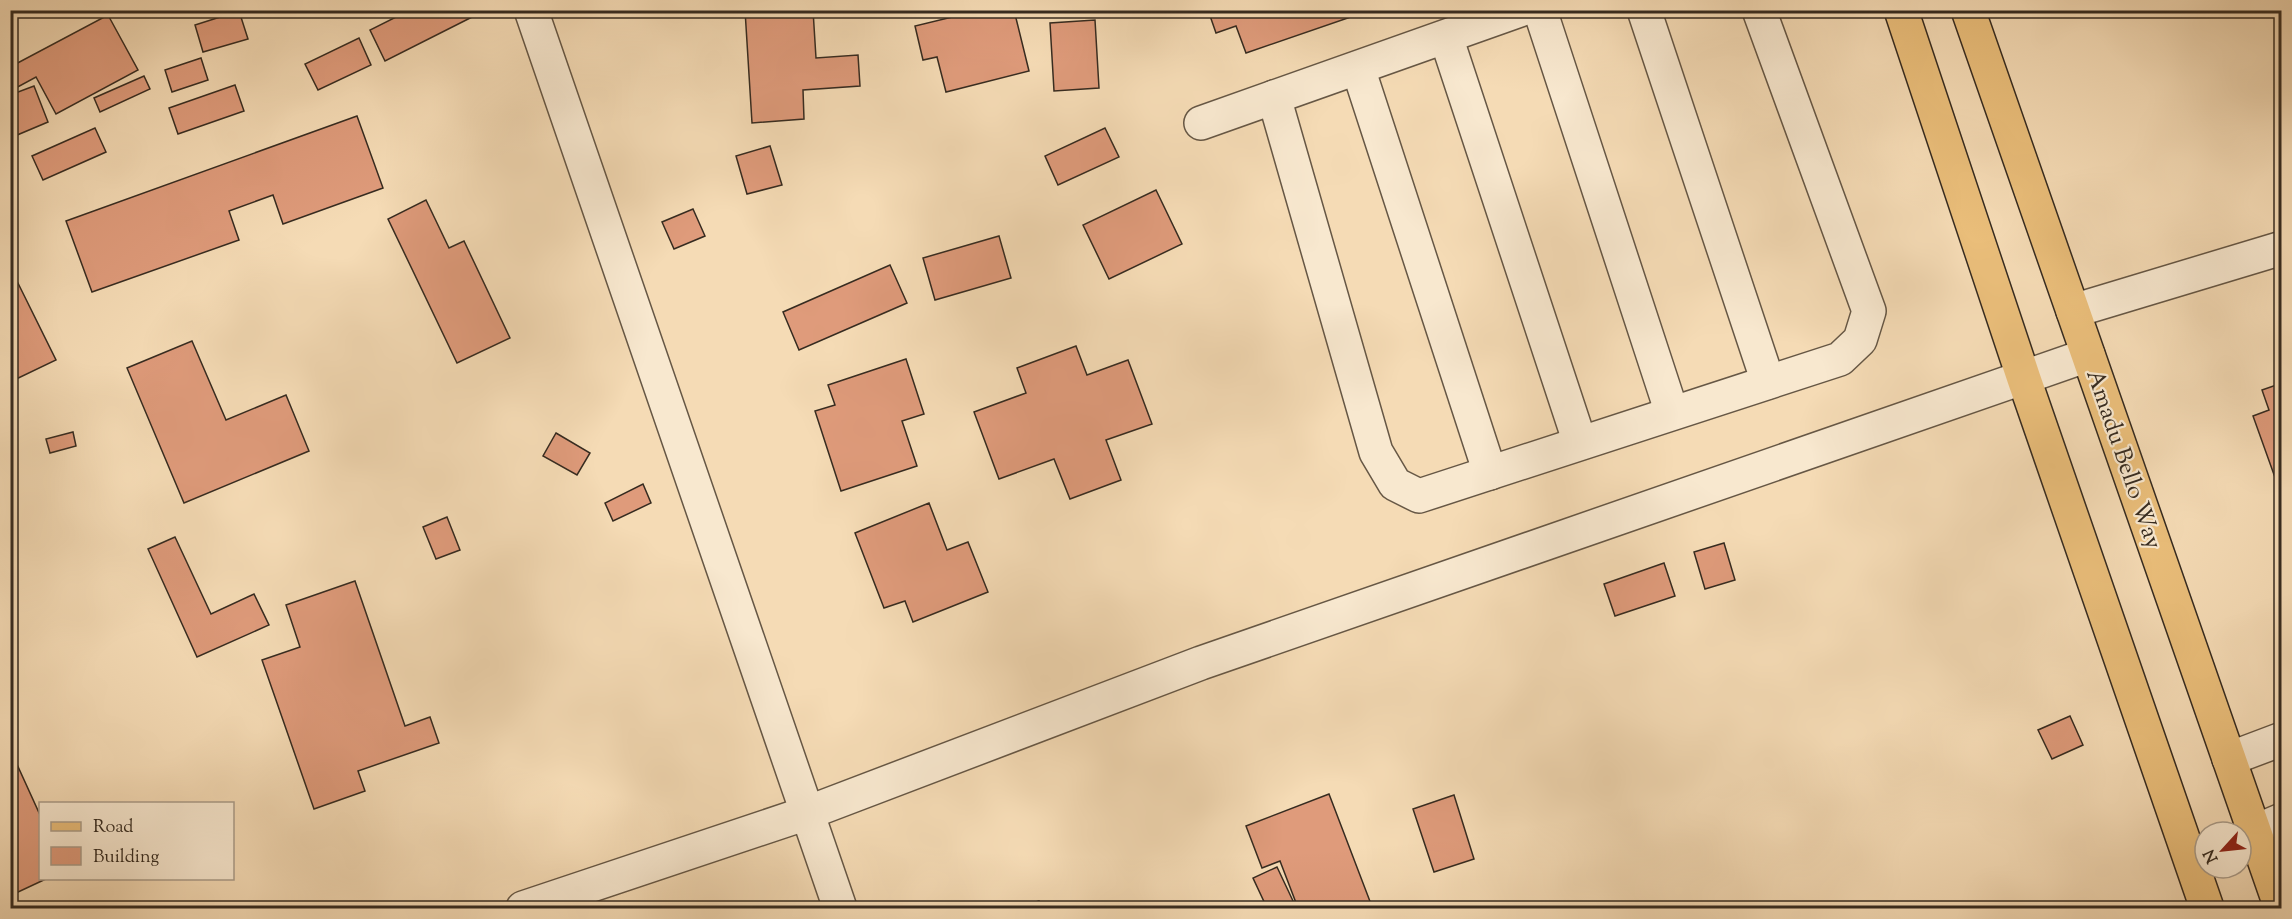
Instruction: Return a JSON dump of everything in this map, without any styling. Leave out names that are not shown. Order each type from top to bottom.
[{"type":"main road","points":[[1901,10],[2024,379],[2207,909]]},
{"type":"main road","name":"Amadu Bello Way","points":[[1968,10],[2229,759],[2268,826],[2281,909]]},
{"type":"street","points":[[531,10],[840,909]]},
{"type":"street","points":[[1201,123],[1520,10]]},
{"type":"street","points":[[1540,10],[1672,413]]},
{"type":"street","points":[[1644,10],[1767,382]]},
{"type":"street","points":[[1274,97],[1376,452],[1395,484],[1419,496],[1840,359],[1860,340],[1869,311],[1759,10]]},
{"type":"street","points":[[1446,37],[1580,443]]},
{"type":"street","points":[[1358,68],[1490,473]]},
{"type":"street","points":[[2073,310],[2282,248]]},
{"type":"street","points":[[522,909],[807,813],[1201,663],[2088,355]]},
{"type":"street","points":[[2229,759],[2282,739]]},
{"type":"building","points":[[410,10],[486,10],[385,61],[370,30]]},
{"type":"building","points":[[745,10],[813,10],[816,58],[858,55],[860,86],[803,90],[804,119],[752,123]]},
{"type":"building","points":[[981,10],[1014,10],[1029,71],[946,92],[937,57],[923,60],[915,26]]},
{"type":"building","points":[[1208,10],[1371,10],[1246,53],[1236,26],[1216,33]]},
{"type":"building","points":[[239,11],[248,39],[203,52],[195,25]]},
{"type":"building","points":[[108,15],[138,70],[56,114],[36,77],[14,89],[10,83],[10,67]]},
{"type":"building","points":[[1095,20],[1099,88],[1054,91],[1050,23]]},
{"type":"building","points":[[359,38],[371,65],[318,90],[305,64]]},
{"type":"building","points":[[201,58],[208,80],[172,92],[165,70]]},
{"type":"building","points":[[144,76],[150,89],[100,112],[94,98]]},
{"type":"building","points":[[235,85],[244,111],[178,134],[169,108]]},
{"type":"building","points":[[34,86],[48,122],[10,138],[10,95]]},
{"type":"building","points":[[357,116],[383,188],[283,224],[273,195],[229,211],[239,240],[92,292],[66,221]]},
{"type":"building","points":[[95,128],[106,152],[43,180],[32,156]]},
{"type":"building","points":[[1105,128],[1119,157],[1058,185],[1045,156]]},
{"type":"building","points":[[770,146],[782,185],[747,194],[736,156]]},
{"type":"building","points":[[1156,190],[1182,244],[1109,279],[1083,225]]},
{"type":"building","points":[[426,200],[449,248],[464,241],[510,338],[457,363],[388,219]]},
{"type":"building","points":[[693,209],[705,236],[674,249],[662,222]]},
{"type":"building","points":[[999,236],[1011,278],[935,300],[923,258]]},
{"type":"building","points":[[890,265],[907,303],[799,350],[783,312]]},
{"type":"building","points":[[10,267],[56,360],[10,382]]},
{"type":"building","points":[[192,341],[226,420],[286,395],[309,451],[184,503],[127,368]]},
{"type":"building","points":[[1076,346],[1087,375],[1128,360],[1152,424],[1106,440],[1121,480],[1070,499],[1054,459],[999,479],[974,412],[1026,393],[1017,368]]},
{"type":"building","points":[[906,359],[924,414],[902,421],[917,466],[841,491],[815,411],[835,405],[828,385]]},
{"type":"building","points":[[2282,383],[2282,497],[2253,416],[2269,410],[2262,390]]},
{"type":"building","points":[[73,432],[76,446],[50,453],[46,439]]},
{"type":"building","points":[[556,433],[590,453],[577,475],[543,456]]},
{"type":"building","points":[[643,484],[651,503],[613,521],[605,503]]},
{"type":"building","points":[[929,503],[947,550],[968,542],[988,592],[913,622],[905,601],[884,608],[855,533]]},
{"type":"building","points":[[447,517],[460,550],[436,559],[423,527]]},
{"type":"building","points":[[175,537],[211,614],[254,594],[269,625],[197,657],[148,549]]},
{"type":"building","points":[[1724,543],[1735,580],[1705,589],[1694,552]]},
{"type":"building","points":[[1664,563],[1675,596],[1615,616],[1604,584]]},
{"type":"building","points":[[355,581],[405,726],[430,717],[439,743],[358,771],[365,791],[314,809],[262,660],[300,647],[286,605]]},
{"type":"building","points":[[2070,716],[2083,745],[2052,759],[2038,730]]},
{"type":"building","points":[[10,749],[39,813],[39,880],[44,880],[16,893],[10,881]]},
{"type":"building","points":[[1329,794],[1371,904],[1359,908],[1298,908],[1280,861],[1262,868],[1246,826]]},
{"type":"building","points":[[1454,795],[1474,859],[1434,872],[1413,809]]},
{"type":"building","points":[[1277,867],[1294,903],[1282,908],[1267,908],[1253,878]]},
{"type":"building","points":[[1039,901],[1042,908],[1016,908]]}]
